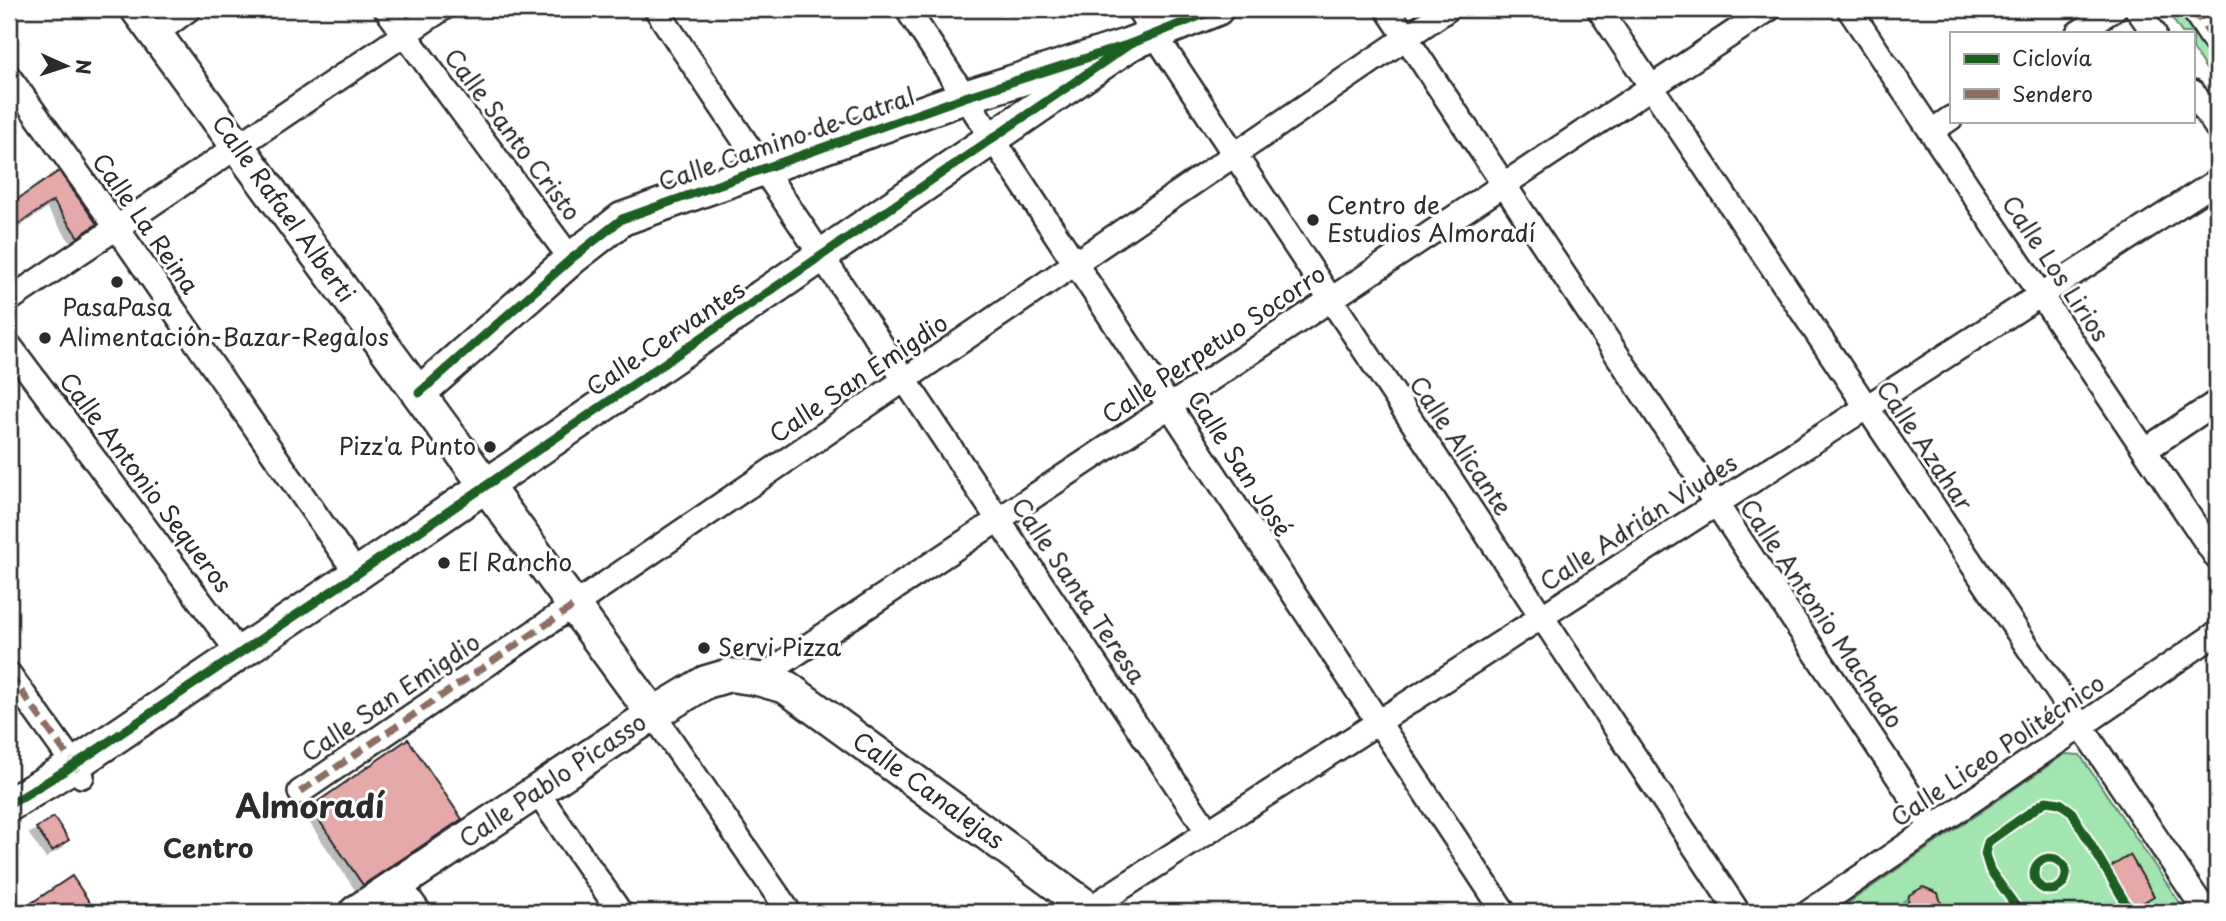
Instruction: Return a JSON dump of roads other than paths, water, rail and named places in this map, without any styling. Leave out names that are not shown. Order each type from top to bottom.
[{"type":"street","points":[[146,21],[189,9]]},
{"type":"street","name":"Calle Santo Cristo","points":[[386,9],[571,259]]},
{"type":"street","points":[[9,300],[442,9]]},
{"type":"street","name":"Calle Santa Teresa","points":[[656,9],[1208,832]]},
{"type":"street","name":"Calle San José","points":[[907,9],[1504,912]]},
{"type":"street","name":"Calle Alicante","points":[[1138,9],[1143,39],[1235,154],[1738,912]]},
{"type":"street","name":"Calle Camino de Catral","points":[[419,393],[571,259],[622,219],[965,97],[1143,39],[1217,9]]},
{"type":"street","name":"Calle Antonio Machado","points":[[1387,9],[1932,828]]},
{"type":"street","name":"Calle San Emigdio","points":[[300,792],[1448,9]]},
{"type":"street","name":"Calle Azahar","points":[[1599,9],[2206,912]]},
{"type":"street","name":"Calle Perpetuo Socorro","points":[[758,679],[1769,9]]},
{"type":"street","name":"Calle Los Lirios","points":[[1849,9],[2217,558]]},
{"type":"street","points":[[2080,32],[2114,9]]},
{"type":"street","points":[[2137,9],[2153,32]]},
{"type":"street","points":[[2193,9],[2217,45]]},
{"type":"street","name":"Calle Rafael Alberti","points":[[146,21],[572,607],[653,714]]},
{"type":"street","name":"Calle Cervantes","points":[[9,805],[78,770],[231,659],[992,138],[1143,39]]},
{"type":"street","name":"Calle La Reina","points":[[9,76],[357,575]]},
{"type":"street","points":[[2194,94],[2217,128]]},
{"type":"street","points":[[1932,131],[1950,119]]},
{"type":"street","name":"Calle Adrián Viudes","points":[[1089,911],[2217,181]]},
{"type":"street","name":"Calle Antonio Sequeros","points":[[9,345],[231,659]]},
{"type":"street","points":[[2145,450],[2217,402]]},
{"type":"street","name":"Calle Liceo Politécnico","points":[[1809,912],[2217,632]]},
{"type":"street","points":[[9,674],[78,770]]},
{"type":"street","name":"Calle Pablo Picasso","points":[[356,912],[653,714],[706,682],[730,675],[758,679]]},
{"type":"street","name":"Calle Canalejas","points":[[758,679],[786,687],[1089,911]]},
{"type":"street","points":[[653,714],[789,912]]},
{"type":"street","points":[[537,792],[621,912]]},
{"type":"street","points":[[399,884],[419,912]]},
{"type":"place","name":"Centro de Estudios Almoradí","points":[[1313,220]]},
{"type":"place","name":"PasaPasa","points":[[117,282]]},
{"type":"place","name":"Alimentación-Bazar-Regalos","points":[[45,338]]},
{"type":"place","name":"Pizz'a Punto","points":[[490,447]]},
{"type":"place","name":"El Rancho","points":[[444,563]]},
{"type":"place","name":"Servi Pizza","points":[[704,648]]},
{"type":"district","name":"Almoradí","points":[[310,807]]},
{"type":"district","name":"Centro","points":[[208,849]]}]
